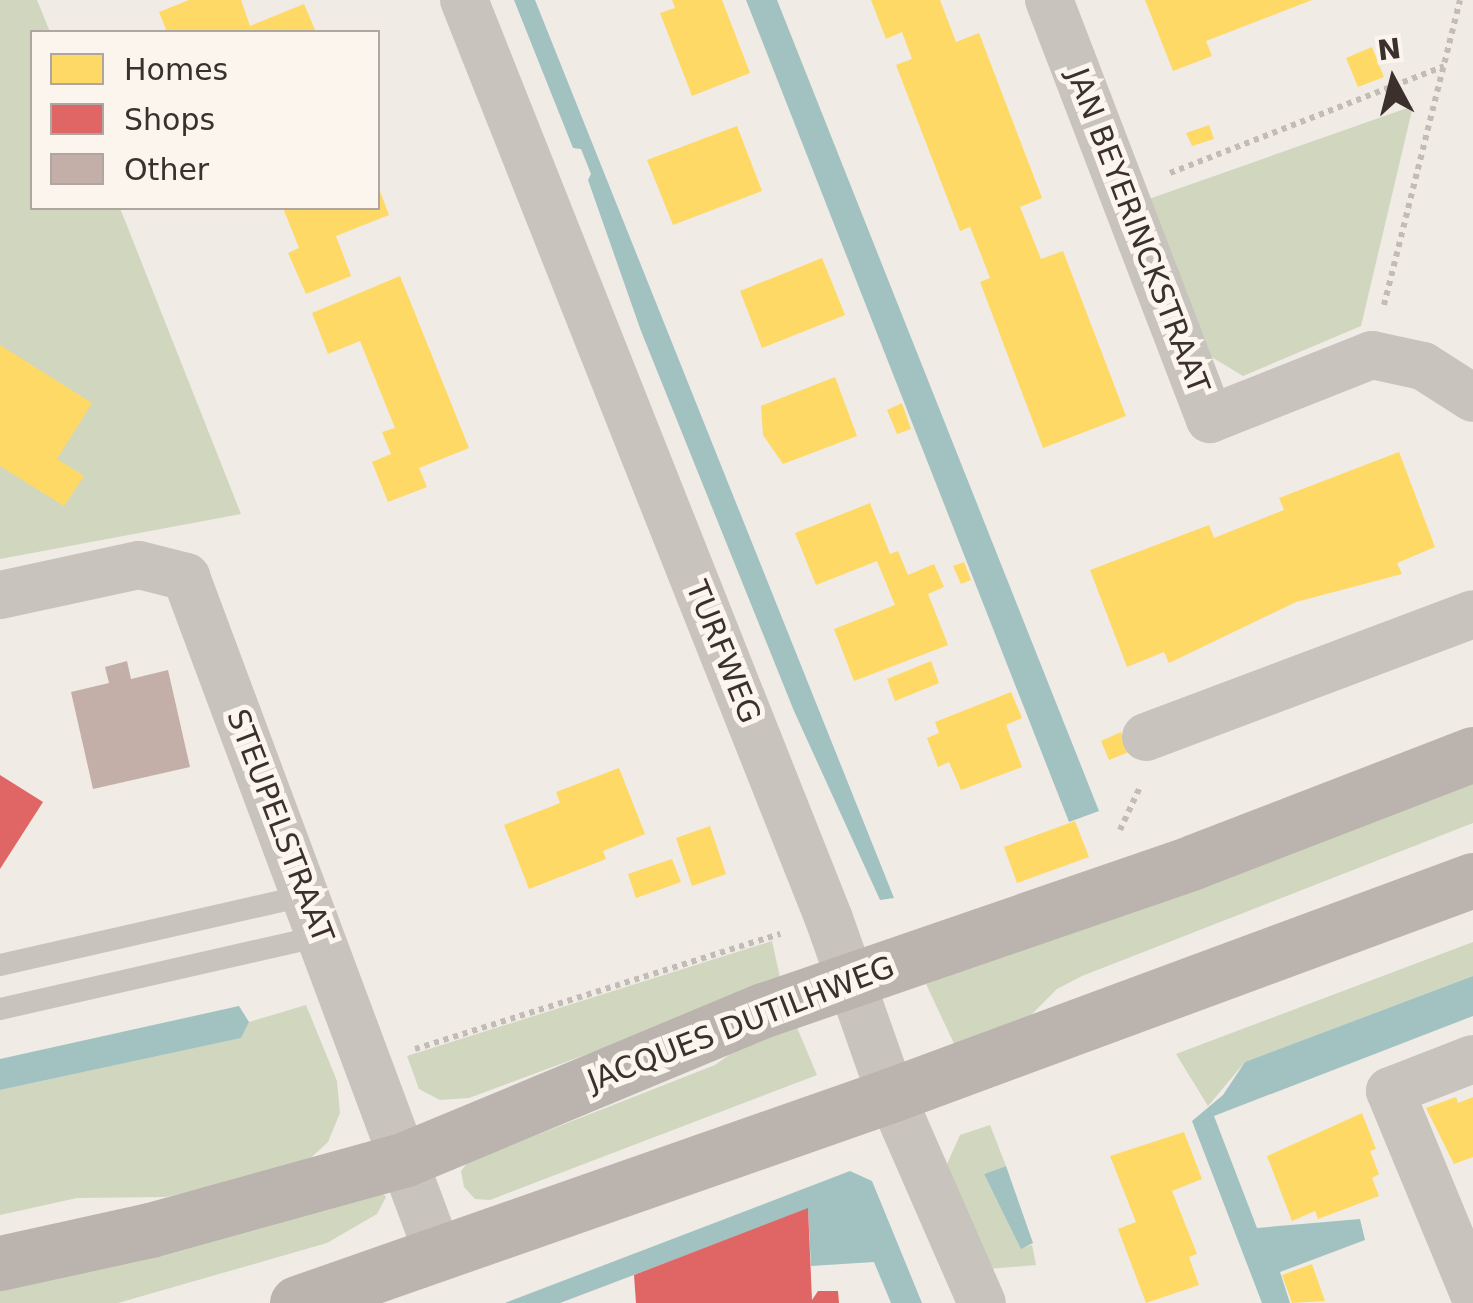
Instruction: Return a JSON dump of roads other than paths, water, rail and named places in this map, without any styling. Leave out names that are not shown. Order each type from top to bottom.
[{"type":"main road","name":"JACQUES DUTILHWEG","points":[[0,1263],[403,1160],[852,978],[1193,862],[1473,754]]},
{"type":"main road","points":[[297,1303],[891,1095],[1473,880]]},
{"type":"street","name":"TURFWEG","points":[[464,0],[829,919],[891,1095],[982,1303]]},
{"type":"street","name":"JAN BEYERINCKSTRAAT","points":[[1049,0],[1210,419],[1372,354],[1422,366],[1473,398]]},
{"type":"street","name":"STEUPELSTRAAT","points":[[0,596],[139,565],[186,577],[439,1256]]},
{"type":"street","points":[[1146,737],[1473,614]]},
{"type":"street","points":[[1473,1059],[1390,1091],[1473,1292]]},
{"type":"lane","points":[[0,966],[314,915]]},
{"type":"lane","points":[[0,1008],[314,915]]},
{"type":"water","points":[[514,0],[535,0],[894,898],[880,900],[794,711],[641,331],[588,180],[591,174],[581,149],[573,148]]},
{"type":"water","points":[[746,0],[777,0],[1099,811],[1069,822]]},
{"type":"water","points":[[1473,976],[1473,1016],[1214,1116],[1257,1228],[1360,1219],[1365,1240],[1280,1272],[1290,1303],[1262,1303],[1192,1121],[1223,1095],[1245,1062]]},
{"type":"water","points":[[239,1006],[249,1022],[241,1038],[0,1090],[0,1059]]},
{"type":"water","points":[[1006,1166],[1033,1243],[1021,1249],[984,1174]]},
{"type":"water","points":[[850,1171],[872,1181],[922,1303],[891,1303],[874,1262],[811,1266],[808,1209],[560,1303],[505,1303]]}]
